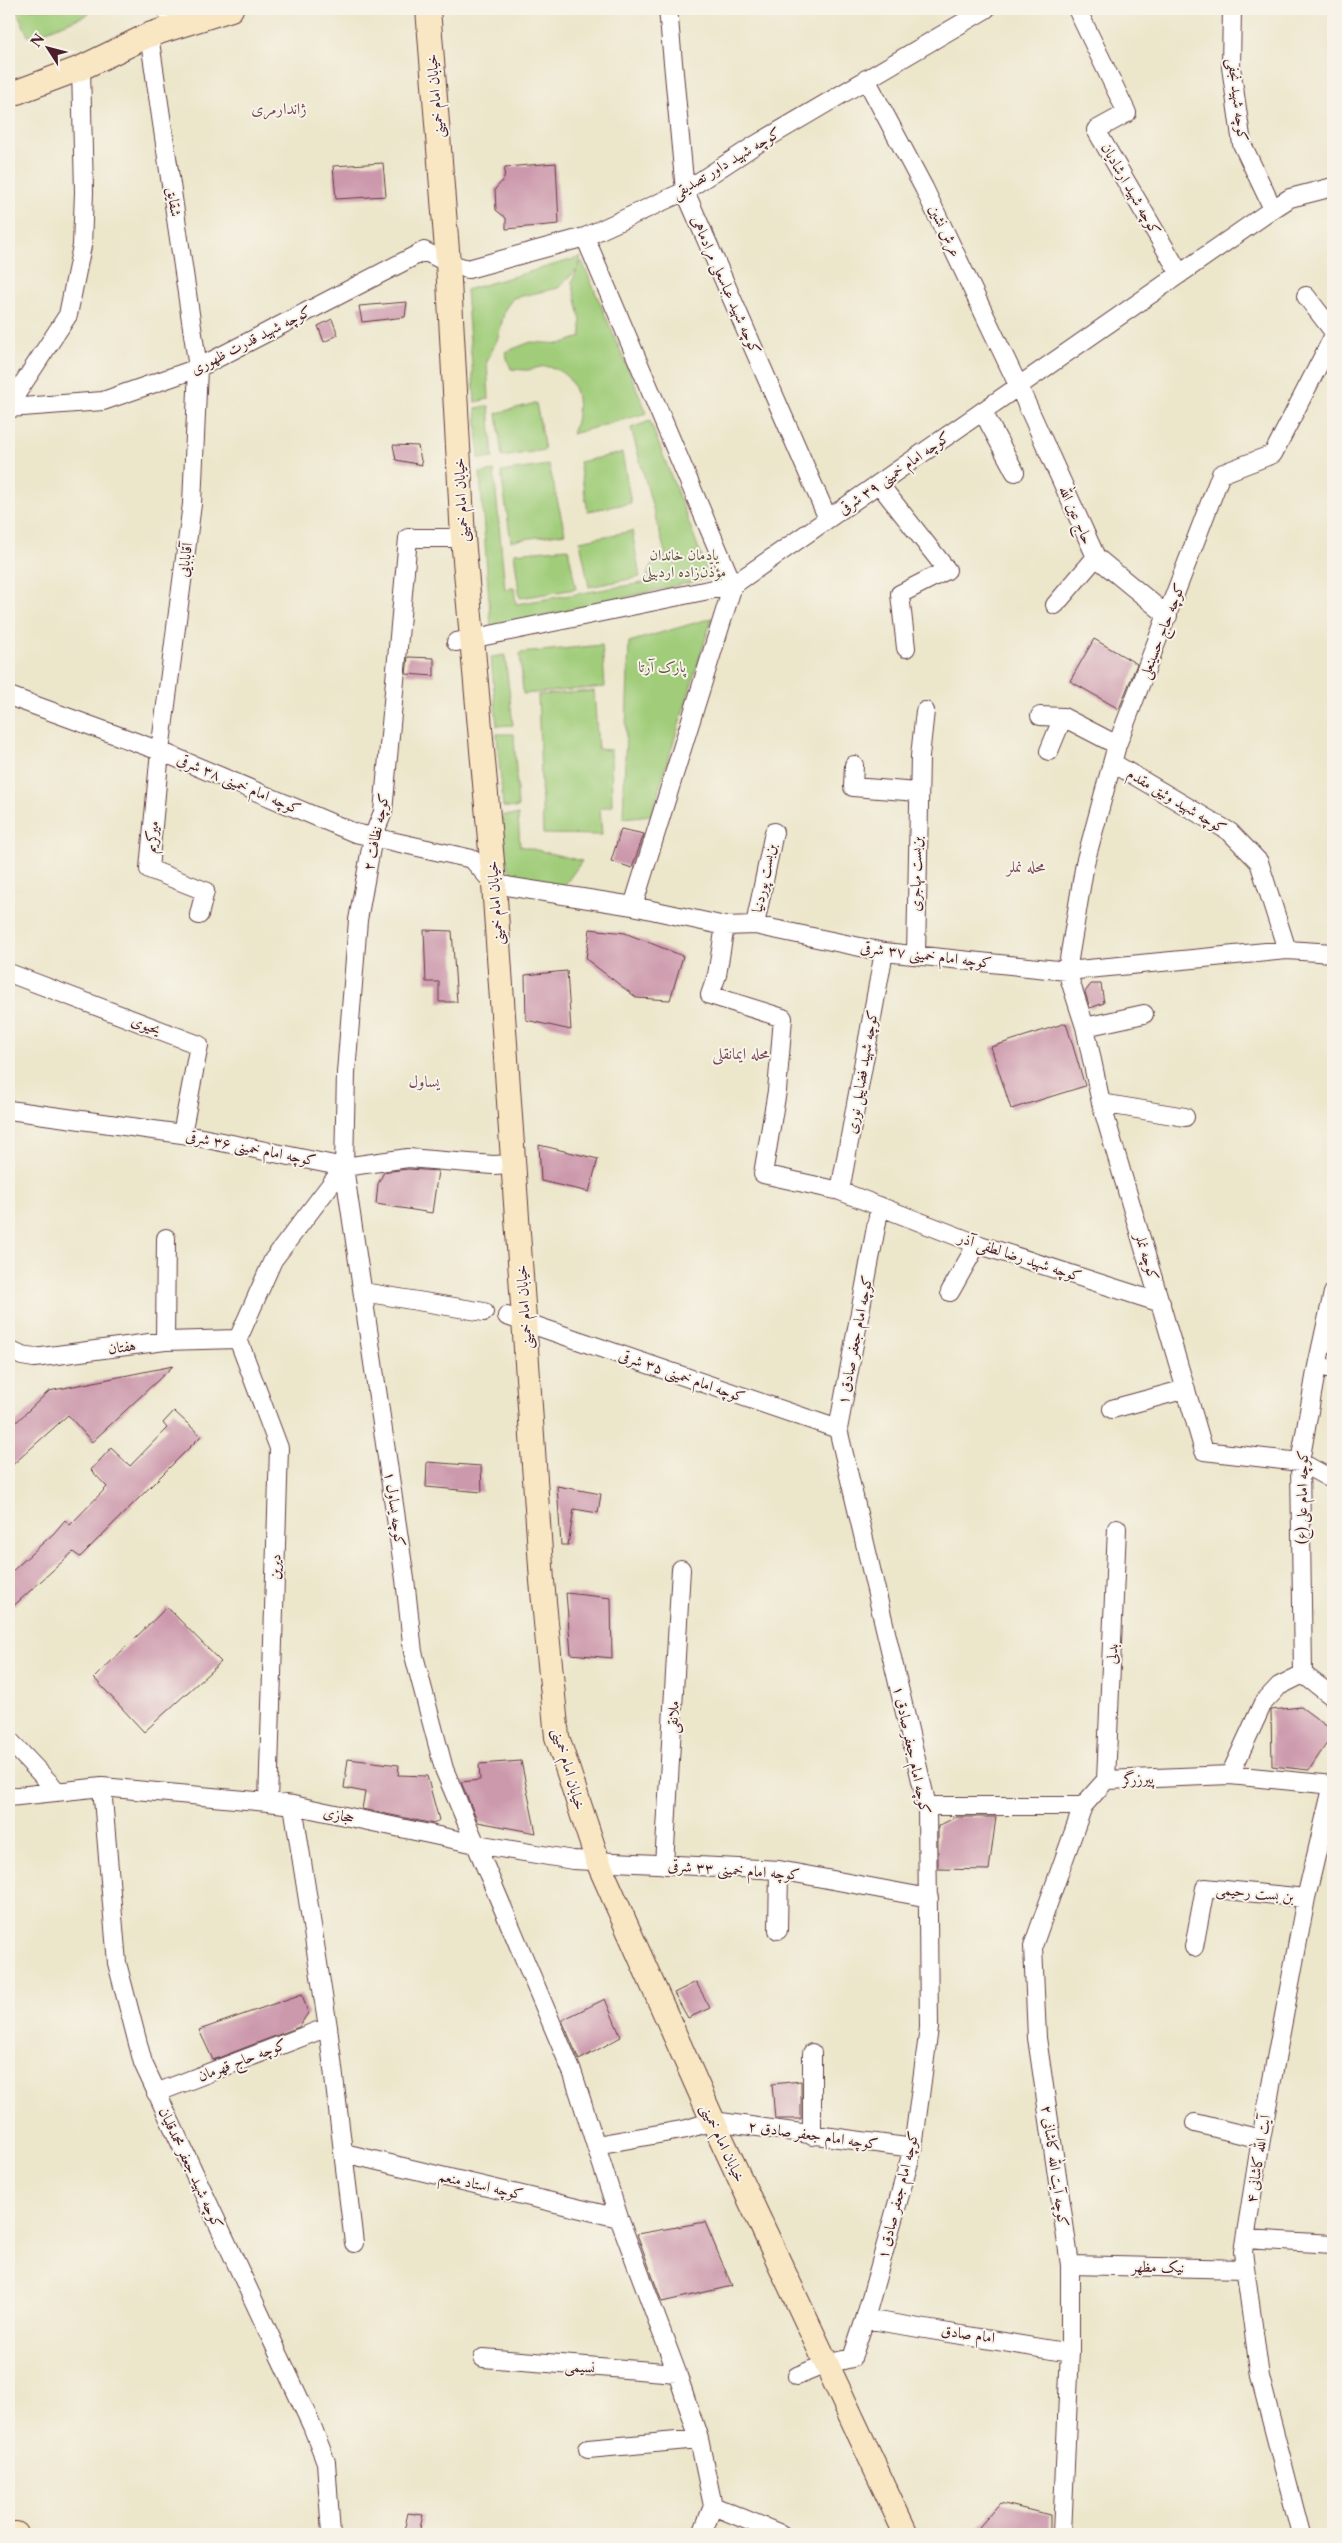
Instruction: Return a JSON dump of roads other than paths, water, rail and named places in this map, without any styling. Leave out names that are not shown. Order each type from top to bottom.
[{"type":"main road","points":[[9,96],[80,68],[149,35],[172,17],[231,9]]},
{"type":"main road","name":"خیابان امام خمینی","points":[[428,9],[448,263],[456,538],[465,642],[494,884],[504,1165],[516,1320],[556,1737],[598,1862],[713,2121],[906,2534]]},
{"type":"main road","points":[[9,2534],[16,2534]]},
{"type":"street","name":"کوچه شهید عباسعلی مرادماهی","points":[[668,9],[685,191],[828,519]]},
{"type":"street","name":"کوچه شهید داور تصدیقی","points":[[424,251],[448,263],[468,269],[585,237],[685,191],[752,147],[986,9]]},
{"type":"street","name":"کوچه شهید ارشادیان","points":[[1077,9],[1126,113],[1096,130],[1180,274]]},
{"type":"street","name":"کوچه شهید نجفی","points":[[1232,9],[1231,67],[1242,144],[1273,209]]},
{"type":"street","name":"شقایق","points":[[149,35],[198,368]]},
{"type":"street","points":[[9,407],[68,315],[82,246],[84,192],[80,68]]},
{"type":"street","name":"عرش نشین","points":[[866,79],[924,188],[1019,386]]},
{"type":"street","points":[[1273,209],[1290,198],[1333,187]]},
{"type":"street","name":"کوچه امام خمینی ۳۹ شرقی","points":[[465,642],[734,585],[1273,209]]},
{"type":"street","points":[[585,237],[734,585],[632,906]]},
{"type":"street","name":"کوچه شهید قدرت ظهوری","points":[[9,407],[103,401],[198,368],[424,251]]},
{"type":"street","points":[[1306,296],[1333,331]]},
{"type":"street","name":"کوچه حاج حسینعلی","points":[[1068,971],[1086,863],[1117,745],[1221,474],[1273,454],[1333,337]]},
{"type":"street","name":"آقابابایی","points":[[160,751],[192,504],[198,368]]},
{"type":"street","name":"حاج عین الله","points":[[1019,386],[1096,558],[1168,616]]},
{"type":"street","points":[[983,412],[1015,472]]},
{"type":"street","points":[[879,484],[947,570],[900,594],[906,648]]},
{"type":"street","name":"کوچه نظافت ۲","points":[[344,1167],[346,1073],[358,920],[373,837],[383,812],[408,538],[456,538]]},
{"type":"street","points":[[1055,605],[1096,558]]},
{"type":"street","name":"کوچه امام خمینی ۳۸ شرقی","points":[[10,700],[160,751],[355,833],[472,859],[494,884]]},
{"type":"street","name":"بن‌بست مهاجری","points":[[916,956],[918,792],[925,711]]},
{"type":"street","points":[[1040,716],[1063,717],[1117,745]]},
{"type":"street","points":[[1049,751],[1063,717]]},
{"type":"street","name":"میرکریم","points":[[160,751],[149,869],[205,891],[199,915]]},
{"type":"street","name":"کوچه شهید وثیق مقدم","points":[[1113,763],[1230,832],[1259,862],[1287,950]]},
{"type":"street","points":[[854,765],[853,787],[918,792]]},
{"type":"street","name":"بن‌بست پوردنیا","points":[[755,925],[774,832]]},
{"type":"street","name":"کوچه امام خمینی ۳۷ شرقی","points":[[494,884],[632,906],[725,926],[755,925],[884,952],[1068,971],[1287,950],[1333,953]]},
{"type":"street","name":"کوچه شهید رضا لطفی آذر","points":[[725,926],[717,975],[710,995],[783,1018],[777,1090],[763,1174],[840,1191],[977,1244],[1161,1303]]},
{"type":"street","name":"کوچه شهید فضاییل نوری","points":[[840,1191],[884,952]]},
{"type":"street","name":"کوچه نملر","points":[[1068,971],[1085,1027],[1101,1104],[1204,1451],[1300,1462]]},
{"type":"street","name":"یحیوی","points":[[9,973],[199,1045],[182,1134]]},
{"type":"street","points":[[1085,1027],[1144,1014]]},
{"type":"street","points":[[1101,1104],[1185,1117]]},
{"type":"street","name":"کوچه امام خمینی ۳۶ شرقی","points":[[9,1110],[182,1134],[344,1167],[408,1158],[504,1165]]},
{"type":"street","points":[[238,1339],[272,1260],[344,1167]]},
{"type":"street","name":"کوچه یساول ۱","points":[[344,1167],[405,1579],[413,1652],[444,1769],[573,2074],[619,2218],[677,2373],[699,2439],[713,2506]]},
{"type":"street","name":"کوچه امام جعفر صادق ۱","points":[[826,2364],[852,2358],[865,2319],[913,2148],[930,2028],[927,1806],[838,1429],[880,1206]]},
{"type":"street","points":[[165,1341],[166,1238]]},
{"type":"street","points":[[950,1292],[977,1244]]},
{"type":"street","points":[[363,1292],[484,1312]]},
{"type":"street","name":"کوچه امام علی (ع)","points":[[1304,1674],[1300,1462],[1325,1368],[1333,1293]]},
{"type":"street","name":"کوچه امام خمینی ۳۵ شرقی","points":[[516,1320],[838,1429]]},
{"type":"street","name":"هفتان","points":[[9,1350],[22,1356],[34,1358],[165,1341],[238,1339]]},
{"type":"street","name":"دیرین","points":[[238,1339],[279,1448],[268,1802]]},
{"type":"street","points":[[1112,1409],[1186,1389]]},
{"type":"street","points":[[1300,1462],[1333,1480]]},
{"type":"street","name":"بدلی","points":[[1106,1780],[1117,1528]]},
{"type":"street","name":"ملانقی","points":[[664,1865],[681,1569]]},
{"type":"street","points":[[1230,1775],[1263,1703],[1280,1686],[1304,1674],[1333,1698]]},
{"type":"street","points":[[9,1740],[58,1792]]},
{"type":"street","name":"پیرزرگر","points":[[1083,1806],[1106,1780],[1230,1775],[1333,1785]]},
{"type":"street","name":"آیت الله کاشانی ۴","points":[[1301,2534],[1260,2377],[1243,2252],[1261,2139],[1306,1898],[1333,1785]]},
{"type":"street","name":"حجازی","points":[[9,1797],[102,1787],[268,1802],[293,1805],[476,1844],[573,1860]]},
{"type":"street","name":"کوچه شهید جعفر محمدقلیان","points":[[102,1787],[117,1963],[143,2063],[312,2426],[326,2462],[331,2534]]},
{"type":"street","points":[[293,1805],[328,2027],[354,2243]]},
{"type":"street","points":[[927,1806],[1083,1806]]},
{"type":"street","name":"کوچه آیت الله کاشانی ۲","points":[[1062,2534],[1070,2351],[1070,2265],[1036,2038],[1033,1946],[1083,1806]]},
{"type":"street","name":"کوچه امام خمینی ۳۳ شرقی","points":[[573,1860],[779,1870],[929,1898]]},
{"type":"street","points":[[778,1930],[779,1870]]},
{"type":"street","name":"بن بست رحیمی","points":[[1194,1947],[1205,1888],[1306,1898]]},
{"type":"street","name":"کوچه حاج قهرمان","points":[[156,2093],[328,2027]]},
{"type":"street","points":[[812,2053],[812,2136]]},
{"type":"street","points":[[596,2145],[687,2129],[713,2121]]},
{"type":"street","name":"کوچه امام جعفر صادق ۲","points":[[713,2121],[777,2128],[812,2136],[913,2148]]},
{"type":"street","points":[[1195,2123],[1261,2139]]},
{"type":"street","name":"کوچه استاد منعم","points":[[344,2153],[619,2218]]},
{"type":"street","points":[[1245,2239],[1333,2244]]},
{"type":"street","name":"نیک مظهر","points":[[1070,2265],[1245,2269]]},
{"type":"street","name":"امام صادق","points":[[865,2319],[1070,2351]]},
{"type":"street","name":"نسیمی","points":[[483,2358],[677,2373]]},
{"type":"street","points":[[796,2376],[826,2364]]},
{"type":"street","points":[[588,2449],[699,2439]]},
{"type":"street","points":[[702,2534],[713,2506],[781,2534]]},
{"type":"district","name":"ژاندارمری","points":[[279,108]]},
{"type":"district","name":"محله نملر","points":[[1026,866]]},
{"type":"district","name":"محله ایمانقلی","points":[[741,1053]]},
{"type":"district","name":"یساول","points":[[424,1081]]},
{"type":"park label","name":"یادمان خاندان مؤذّن‌زاده اردبیلی","points":[[684,564]]},
{"type":"park label","name":"پارک آرتا","points":[[662,667]]}]
